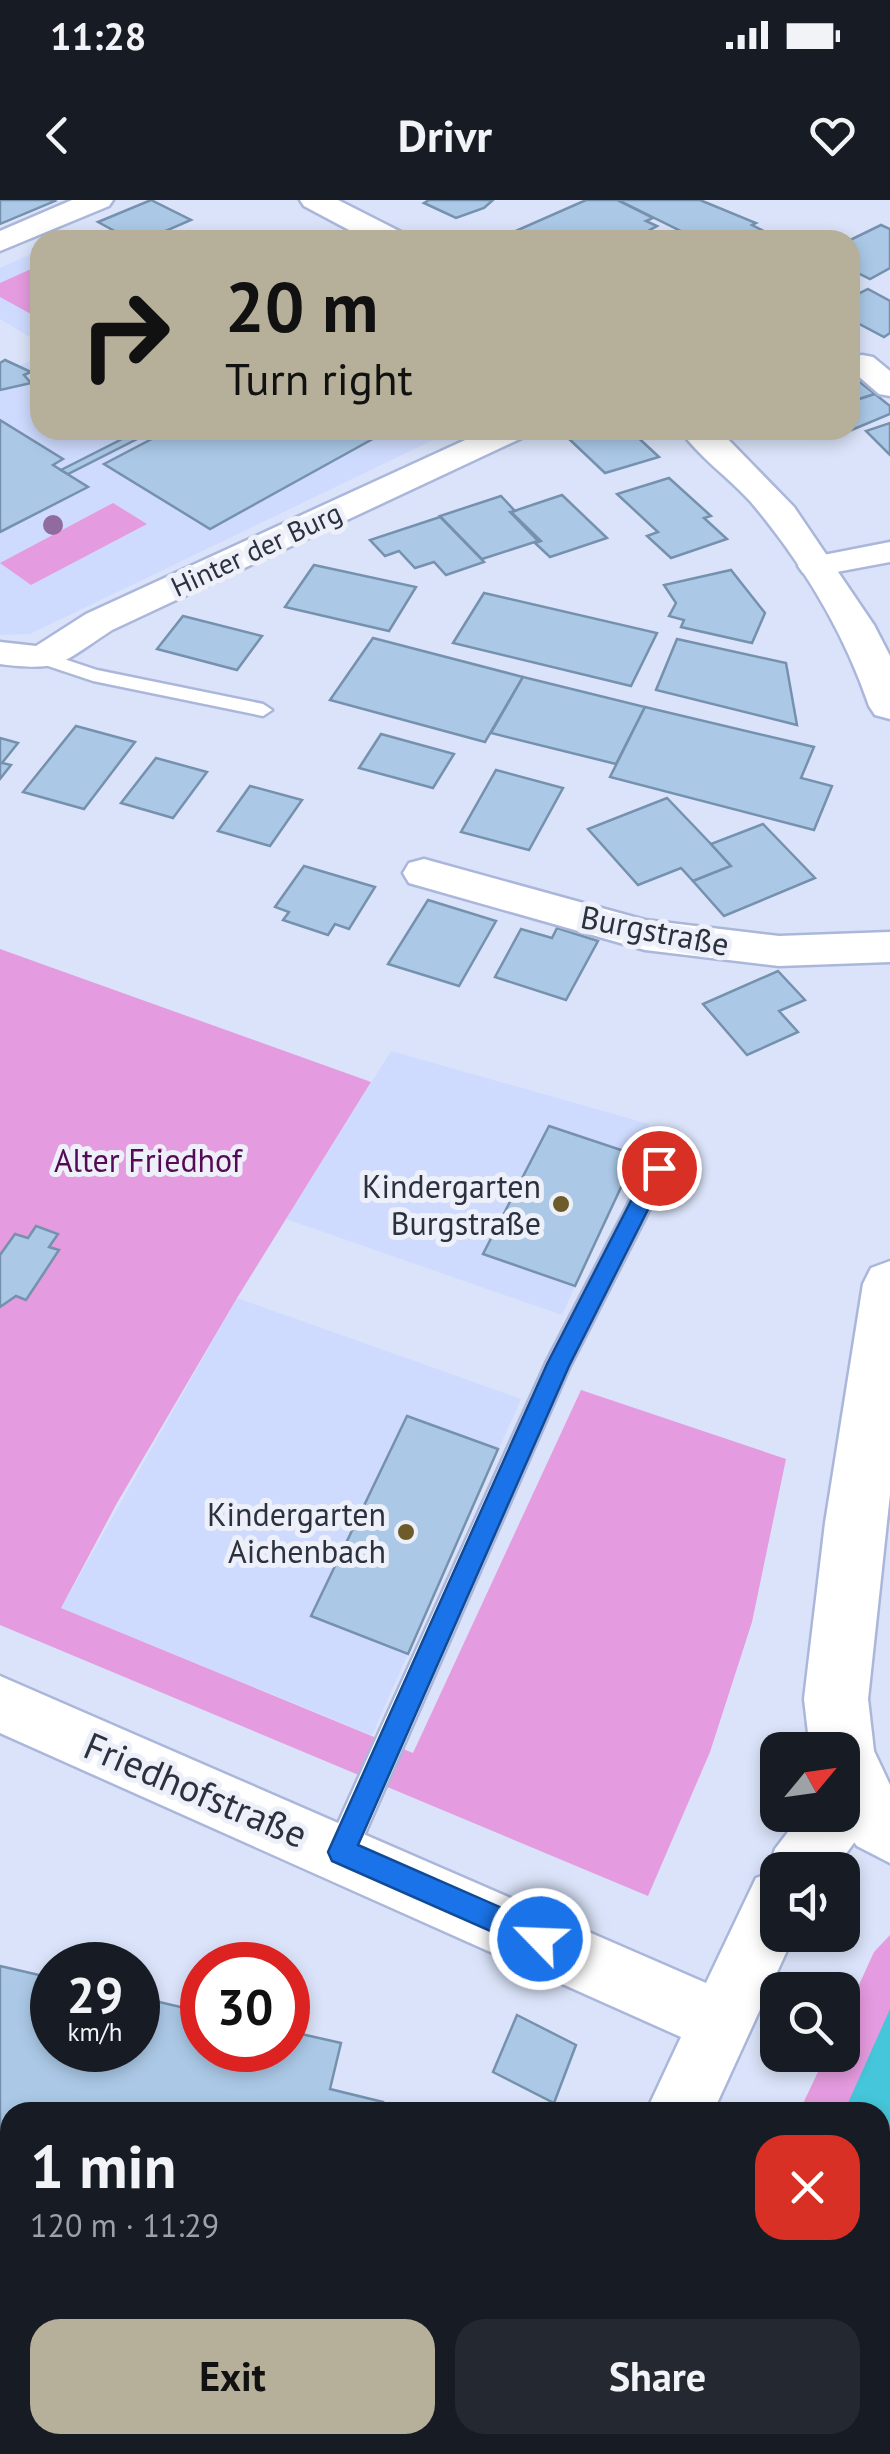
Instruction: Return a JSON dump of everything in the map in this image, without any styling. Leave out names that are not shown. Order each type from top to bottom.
[{"type":"main road","points":[[0,242],[98,200]]},
{"type":"main road","points":[[315,200],[373,230]]},
{"type":"main road","points":[[708,440],[765,496],[815,566],[856,632],[890,706]]},
{"type":"main road","points":[[842,1732],[836,1699],[854,1523],[879,1464],[890,1284]]},
{"type":"street","points":[[862,364],[890,387]]},
{"type":"street","name":"Hinter der Burg","points":[[43,658],[98,622],[491,440]]},
{"type":"street","points":[[815,566],[890,552]]},
{"type":"street","points":[[0,653],[43,658]]},
{"type":"street","name":"Burgstraße","points":[[424,873],[646,935],[779,951],[890,948]]},
{"type":"street","name":"Friedhofstraße","points":[[0,1704],[720,2022]]},
{"type":"street","points":[[684,2102],[760,1938]]},
{"type":"lane","points":[[43,658],[93,675],[264,710]]},
{"type":"lane","points":[[342,1852],[559,1364],[659,1168]]},
{"type":"shaded area","points":[[30,254],[30,337],[0,319],[0,268]]},
{"type":"shaded area","points":[[30,361],[30,440],[433,440],[30,634],[0,635],[0,375]]},
{"type":"shaded area","points":[[391,1051],[649,1124],[562,1315],[286,1219]]},
{"type":"shaded area","points":[[237,1298],[521,1399],[372,1735],[61,1608]]},
{"type":"green space","points":[[30,270],[30,314],[0,297],[0,283]]},
{"type":"green space","points":[[113,503],[147,524],[31,585],[0,563]]},
{"type":"green space","name":"Alter Friedhof","points":[[0,949],[371,1082],[237,1298],[117,1503],[61,1608],[413,1753],[581,1390],[786,1459],[752,1622],[710,1752],[648,1896],[0,1625]]},
{"type":"green space","points":[[890,1935],[890,2102],[804,2102],[818,2072],[860,2072],[860,1983],[874,1952]]},
{"type":"water","points":[[890,2009],[890,2102],[848,2102]]},
{"type":"building","points":[[0,200],[53,200],[55,201],[0,224]]},
{"type":"building","points":[[151,200],[191,220],[168,230],[113,230],[98,222]]},
{"type":"building","points":[[493,200],[484,208],[456,218],[424,203]]},
{"type":"building","points":[[586,200],[617,200],[653,218],[646,221],[657,226],[650,230],[518,230]]},
{"type":"building","points":[[700,200],[756,223],[752,225],[762,230],[679,230],[620,201]]},
{"type":"building","points":[[881,225],[890,229],[890,268],[870,279],[860,274],[860,235]]},
{"type":"building","points":[[868,289],[890,301],[890,333],[884,337],[860,324],[860,293]]},
{"type":"building","points":[[5,360],[30,372],[24,375],[30,383],[0,390],[0,363]]},
{"type":"building","points":[[860,382],[875,394],[860,399]]},
{"type":"building","points":[[875,394],[890,406],[890,414],[860,426],[860,399]]},
{"type":"building","points":[[0,420],[63,459],[53,465],[88,487],[0,532]]},
{"type":"building","points":[[890,423],[890,455],[866,431]]},
{"type":"building","points":[[120,440],[135,440],[68,474],[61,470]]},
{"type":"building","points":[[150,440],[371,440],[210,529],[104,464]]},
{"type":"building","points":[[570,440],[641,440],[659,457],[605,473]]},
{"type":"building","points":[[669,478],[711,516],[704,518],[727,539],[671,558],[647,536],[658,532],[617,494]]},
{"type":"building","points":[[562,495],[607,538],[550,557],[535,543],[541,541],[511,512]]},
{"type":"building","points":[[501,496],[515,511],[510,512],[538,541],[482,559],[440,516]]},
{"type":"building","points":[[440,517],[484,562],[446,575],[434,562],[415,568],[399,551],[385,556],[370,540]]},
{"type":"building","points":[[314,565],[416,587],[389,631],[285,607]]},
{"type":"building","points":[[731,570],[765,613],[752,643],[681,627],[684,620],[669,616],[676,603],[664,585]]},
{"type":"building","points":[[484,593],[657,633],[631,686],[453,643]]},
{"type":"building","points":[[183,616],[262,636],[237,670],[157,649]]},
{"type":"building","points":[[373,638],[523,677],[485,742],[330,700]]},
{"type":"building","points":[[677,639],[786,663],[797,725],[656,690]]},
{"type":"building","points":[[523,677],[645,707],[616,764],[491,733]]},
{"type":"building","points":[[645,707],[814,747],[801,778],[832,786],[814,830],[610,777]]},
{"type":"building","points":[[76,726],[135,742],[84,809],[23,792]]},
{"type":"building","points":[[381,734],[454,754],[433,788],[359,768]]},
{"type":"building","points":[[0,738],[18,743],[2,763],[11,765],[0,779]]},
{"type":"building","points":[[156,758],[207,772],[173,818],[121,803]]},
{"type":"building","points":[[496,770],[563,788],[529,850],[461,832]]},
{"type":"building","points":[[250,786],[302,800],[270,846],[218,831]]},
{"type":"building","points":[[667,798],[731,866],[693,881],[681,868],[638,885],[588,829]]},
{"type":"building","points":[[763,824],[815,878],[724,916],[693,881],[731,866],[711,844]]},
{"type":"building","points":[[304,866],[375,887],[349,929],[335,924],[328,935],[283,920],[289,912],[275,907]]},
{"type":"building","points":[[428,900],[496,921],[459,986],[388,964]]},
{"type":"building","points":[[557,928],[598,941],[566,1000],[495,977],[521,929],[552,938]]},
{"type":"building","points":[[778,971],[805,1000],[779,1011],[798,1032],[747,1055],[703,1004]]},
{"type":"building","name":"Kindergarten Burgstraße","points":[[549,1126],[636,1155],[575,1286],[483,1254]]},
{"type":"building","points":[[36,1226],[58,1234],[49,1247],[59,1250],[26,1300],[16,1296],[0,1307],[0,1255],[15,1234],[28,1238]]},
{"type":"building","name":"Kindergarten Aichenbach","points":[[407,1416],[498,1449],[408,1654],[311,1616]]},
{"type":"building","points":[[0,1966],[30,1973],[30,2072],[160,2072],[160,2002],[180,2007],[180,2072],[310,2072],[310,2036],[341,2043],[330,2089],[383,2102],[0,2102]]},
{"type":"building","points":[[517,2015],[576,2045],[554,2102],[493,2072]]},
{"type":"place","name":"Kindergarten Burgstraße","points":[[561,1204]]},
{"type":"place","name":"Kindergarten Aichenbach","points":[[406,1532]]},
{"type":"route","points":[[540,1939],[342,1852],[559,1364],[659,1168]]}]
